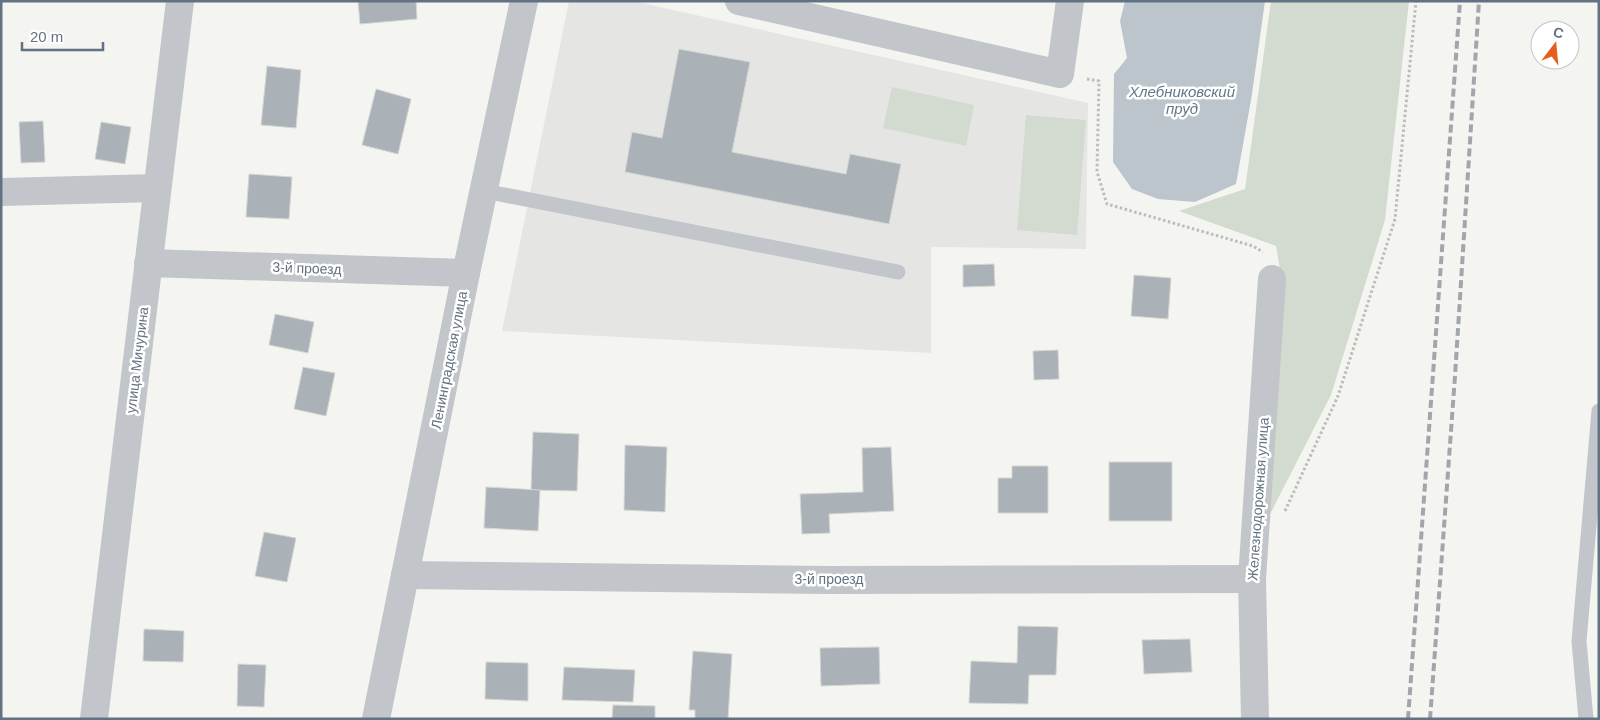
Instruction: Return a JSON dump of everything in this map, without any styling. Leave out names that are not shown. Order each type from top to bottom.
[{"type":"street","name":"улица Мичурина","points":[[94,719],[180,1]]},
{"type":"street","name":"Ленинградская улица","points":[[376,719],[466,273],[524,1]]},
{"type":"street","points":[[739,1],[1060,74],[1070,1]]},
{"type":"street","points":[[1,192],[157,188]]},
{"type":"street","name":"3-й проезд","points":[[148,263],[466,273]]},
{"type":"street","name":"Железнодорожная улица","points":[[1255,719],[1252,579],[1272,279]]},
{"type":"street","name":"3-й проезд","points":[[405,575],[829,580],[1252,579]]},
{"type":"lane","points":[[484,191],[898,272]]},
{"type":"lane","points":[[1586,719],[1579,641],[1599,411]]},
{"type":"path","points":[[1283,515],[1338,396],[1395,219],[1416,1]]},
{"type":"path","points":[[1060,74],[1099,81],[1096,172],[1106,204],[1253,246],[1268,256],[1272,279]]},
{"type":"shaded area","points":[[569,1],[633,1],[1088,103],[1086,249],[931,247],[931,353],[502,331]]},
{"type":"shaded area","points":[[1271,1],[1409,1],[1385,220],[1331,395],[1264,526],[1282,281],[1276,246],[1179,211],[1245,189]]},
{"type":"shaded area","points":[[892,87],[974,105],[966,146],[883,128]]},
{"type":"shaded area","points":[[1026,115],[1086,120],[1077,235],[1017,230]]},
{"type":"water","name":"Хлебниковский пруд","points":[[1125,1],[1265,1],[1252,94],[1236,184],[1195,202],[1158,199],[1132,189],[1113,162],[1114,74],[1127,58],[1120,21]]},
{"type":"building","points":[[358,1],[416,1],[417,19],[360,24]]},
{"type":"building","points":[[679,49],[750,62],[732,152],[846,174],[850,154],[901,164],[889,224],[625,172],[632,132],[662,138]]},
{"type":"building","points":[[267,66],[301,70],[296,128],[261,125]]},
{"type":"building","points":[[376,89],[411,99],[398,154],[362,145]]},
{"type":"building","points":[[43,121],[45,162],[21,163],[19,122]]},
{"type":"building","points":[[101,122],[131,127],[125,164],[95,159]]},
{"type":"building","points":[[249,174],[292,177],[289,219],[246,217]]},
{"type":"building","points":[[994,264],[995,286],[963,287],[963,265]]},
{"type":"building","points":[[1134,275],[1171,278],[1168,319],[1131,316]]},
{"type":"building","points":[[275,314],[314,322],[308,353],[269,345]]},
{"type":"building","points":[[1058,350],[1059,379],[1034,380],[1033,351]]},
{"type":"building","points":[[303,367],[335,373],[326,416],[294,409]]},
{"type":"building","points":[[533,432],[579,434],[577,491],[531,490]]},
{"type":"building","points":[[625,445],[667,447],[665,512],[624,510]]},
{"type":"building","points":[[891,447],[894,511],[829,514],[830,533],[802,534],[800,494],[863,492],[862,448]]},
{"type":"building","points":[[1109,462],[1172,462],[1172,521],[1109,521]]},
{"type":"building","points":[[1012,466],[1048,466],[1048,513],[998,513],[998,478],[1012,478]]},
{"type":"building","points":[[486,487],[540,490],[538,531],[484,528]]},
{"type":"building","points":[[264,532],[296,538],[287,582],[255,576]]},
{"type":"building","points":[[1018,626],[1058,627],[1056,675],[1029,675],[1028,704],[969,703],[971,661],[1017,663]]},
{"type":"building","points":[[144,629],[184,631],[183,662],[143,661]]},
{"type":"building","points":[[1190,639],[1192,672],[1144,674],[1142,640]]},
{"type":"building","points":[[879,647],[880,684],[821,686],[820,648]]},
{"type":"building","points":[[693,651],[732,654],[728,719],[695,719],[695,710],[689,710]]},
{"type":"building","points":[[486,662],[528,663],[528,701],[485,699]]},
{"type":"building","points":[[238,664],[266,665],[264,707],[237,706]]},
{"type":"building","points":[[564,667],[635,670],[633,702],[562,700]]},
{"type":"building","points":[[613,705],[655,706],[655,719],[612,719]]},
{"type":"railway","points":[[1408,719],[1460,1]]},
{"type":"railway","points":[[1430,719],[1455,376],[1479,1]]}]
